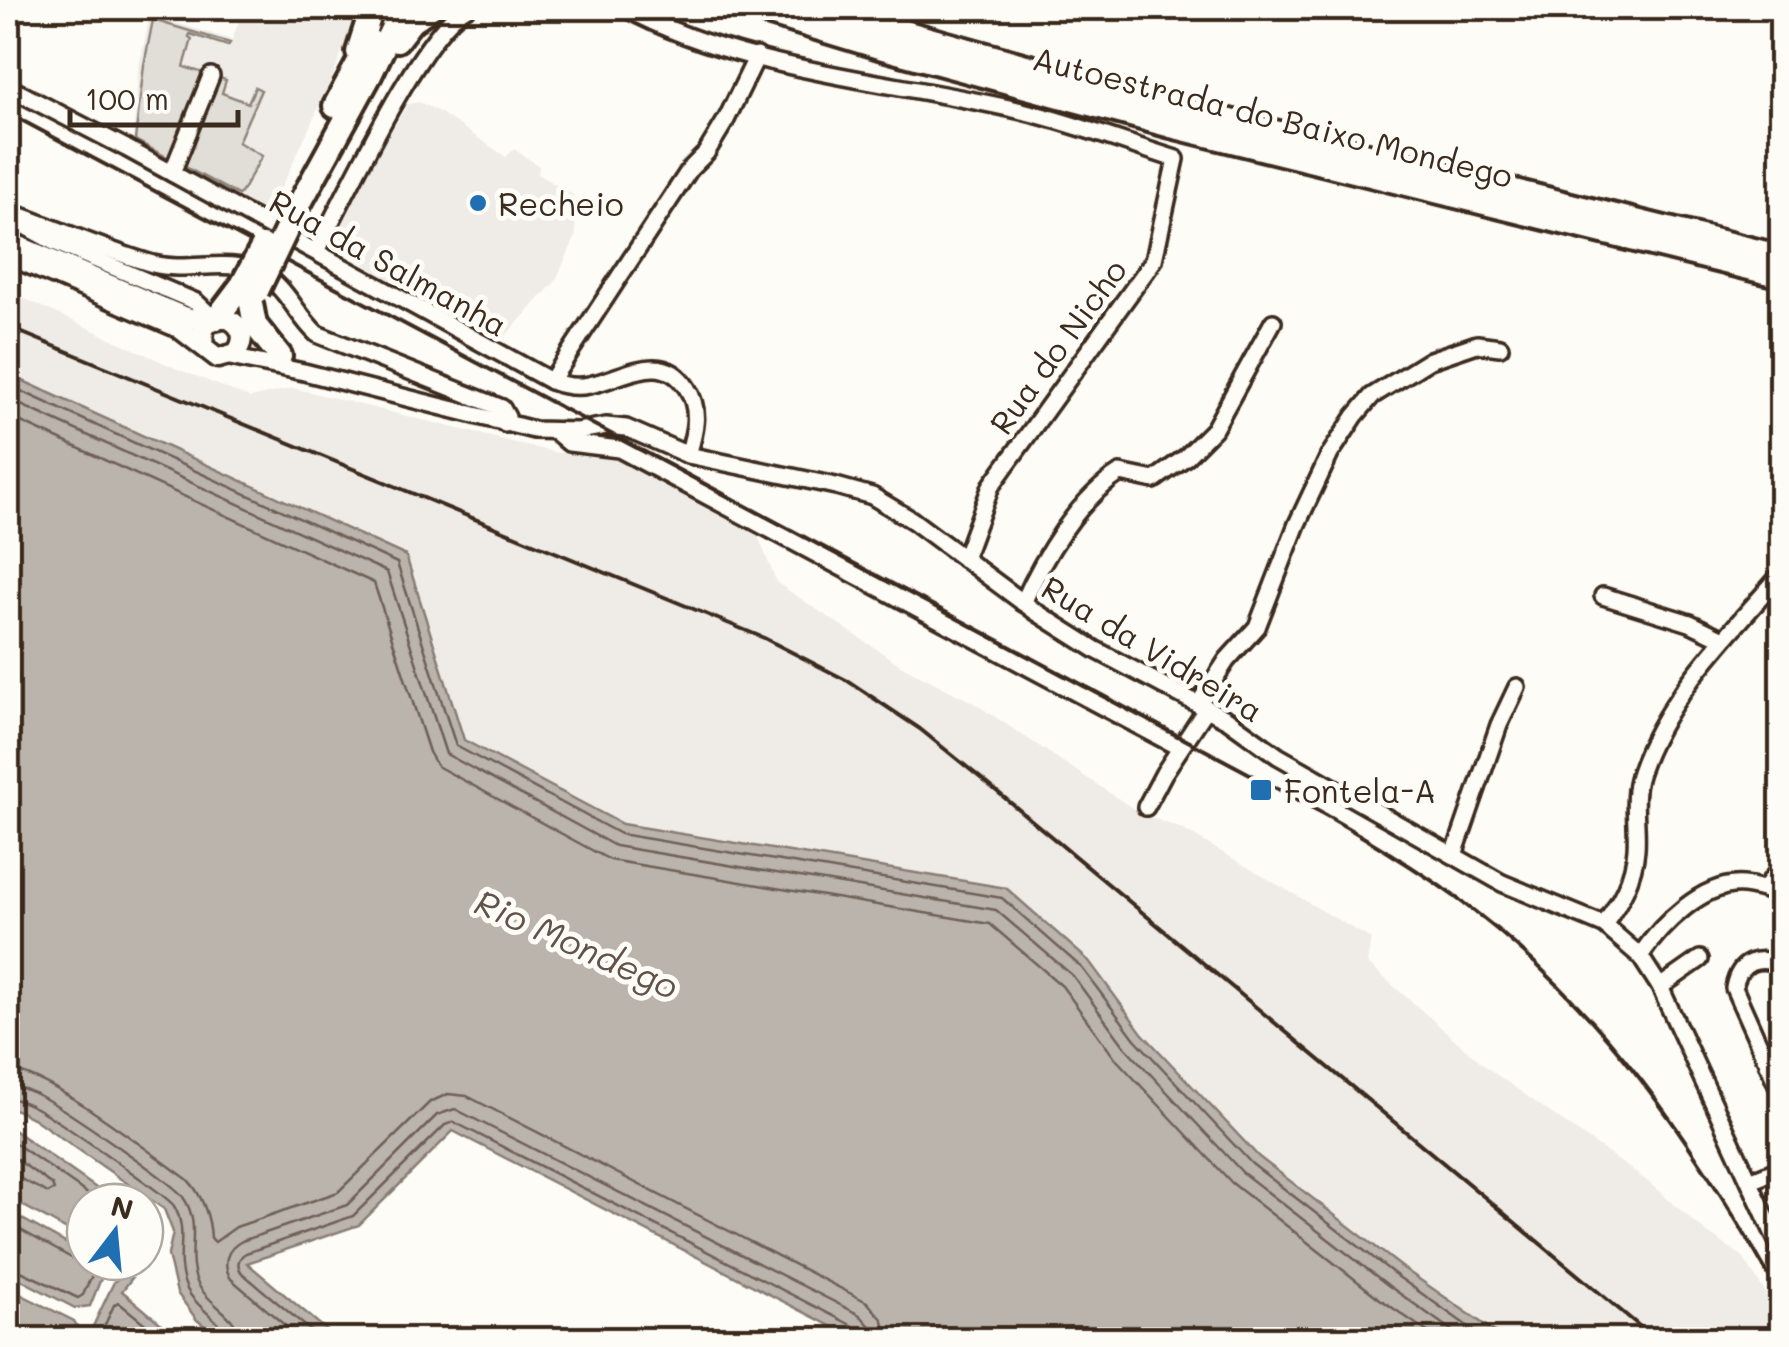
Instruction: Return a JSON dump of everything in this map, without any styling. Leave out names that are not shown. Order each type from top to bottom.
[{"type":"highway","points":[[344,90],[372,8]]},
{"type":"highway","points":[[241,332],[250,293],[344,90],[388,8]]},
{"type":"highway","points":[[289,209],[370,75],[402,8]]},
{"type":"highway","points":[[370,75],[411,22],[430,8]]},
{"type":"highway","name":"Autoestrada do Baixo Mondego","points":[[750,8],[1171,126],[1782,276]]},
{"type":"highway","name":"Autoestrada do Baixo Mondego","points":[[818,8],[1177,108],[1782,257]]},
{"type":"highway","points":[[849,8],[939,39]]},
{"type":"highway","points":[[213,320],[250,293]]},
{"type":"highway","points":[[250,293],[255,324],[280,356]]},
{"type":"main road","points":[[8,241],[165,308],[213,320],[228,318],[241,332],[240,347],[230,356],[212,356],[179,328],[8,254]]},
{"type":"main road","points":[[203,346],[202,334],[213,320]]},
{"type":"street","points":[[316,251],[421,55],[458,12],[466,8]]},
{"type":"street","points":[[551,381],[690,168],[706,153],[758,56],[693,37],[625,8]]},
{"type":"street","name":"Rua do Nicho","points":[[758,56],[841,78],[1031,113],[1176,159],[1154,260],[1036,418],[991,486],[964,558]]},
{"type":"street","points":[[172,173],[211,76]]},
{"type":"street","name":"Rua da Salmanha","points":[[8,88],[172,173],[551,381],[577,387],[639,368],[672,372],[682,380],[694,401],[696,428],[688,455]]},
{"type":"street","points":[[8,214],[52,241],[196,302],[213,320]]},
{"type":"street","points":[[8,214],[153,264],[195,268],[234,265],[259,272],[280,286],[318,334],[502,408],[507,417],[505,424]]},
{"type":"street","points":[[1023,603],[1040,564],[1101,485],[1120,473],[1154,480],[1186,457],[1214,429],[1273,322]]},
{"type":"street","points":[[241,332],[304,372]]},
{"type":"street","points":[[1146,807],[1227,660],[1257,627],[1296,524],[1330,454],[1355,416],[1372,396],[1430,360],[1477,344],[1500,347]]},
{"type":"street","name":"Rua da Vidreira","points":[[230,356],[505,424],[556,432],[616,426],[688,455],[872,496],[1096,650],[1203,706],[1278,756],[1502,883],[1604,925],[1640,956],[1660,987],[1782,1252]]},
{"type":"street","points":[[556,432],[569,442],[619,449],[1180,748]]},
{"type":"street","points":[[1604,925],[1624,897],[1636,848],[1634,823],[1640,770],[1678,700],[1724,639],[1782,573]]},
{"type":"street","points":[[1604,596],[1690,623],[1724,639]]},
{"type":"street","points":[[1454,855],[1499,726],[1517,687]]},
{"type":"street","points":[[1764,889],[1782,866]]},
{"type":"street","points":[[1640,956],[1662,927],[1705,894],[1739,884],[1782,896]]},
{"type":"street","points":[[1660,987],[1700,959]]},
{"type":"street","points":[[1782,965],[1764,959],[1749,962],[1738,972],[1734,988],[1782,1096]]},
{"type":"street","points":[[1750,1181],[1782,1168]]},
{"type":"shaded area","points":[[244,8],[359,8],[330,83],[267,218],[133,141],[138,71],[150,15],[232,40]]},
{"type":"shaded area","points":[[153,20],[230,43],[228,46],[190,34],[184,67],[226,80],[222,93],[248,103],[255,87],[261,90],[238,142],[262,156],[238,195],[135,140]]},
{"type":"shaded area","points":[[419,102],[506,157],[514,149],[539,166],[538,174],[573,195],[576,236],[555,282],[498,344],[333,246],[330,232],[358,185],[408,104]]},
{"type":"shaded area","points":[[8,291],[250,398],[293,388],[557,453],[610,451],[756,531],[777,583],[902,666],[974,703],[1140,813],[1182,829],[1371,939],[1367,963],[1490,1070],[1647,1181],[1706,1232],[1742,1256],[1781,1317],[1781,1339],[1505,1339],[1403,1268],[1259,1157],[1142,1033],[1089,961],[1006,888],[622,824],[464,740],[406,556],[8,374]]},
{"type":"water","name":"Rio Mondego","points":[[8,374],[406,556],[464,740],[622,824],[1006,888],[1089,961],[1142,1033],[1259,1157],[1403,1268],[1505,1339],[856,1339],[453,1131],[359,1225],[247,1263],[337,1339],[222,1339],[197,1320],[177,1293],[168,1255],[173,1232],[165,1212],[165,1182],[125,1182],[33,1118],[8,1106]]},
{"type":"water","points":[[8,1126],[88,1182],[65,1182],[65,1229],[8,1197]]},
{"type":"water","points":[[8,1211],[65,1243],[65,1282],[100,1282],[90,1306],[75,1308],[8,1273]]},
{"type":"water","points":[[114,1282],[129,1282],[122,1291],[172,1333],[182,1332],[187,1339],[87,1339]]},
{"type":"water","points":[[8,1288],[74,1321],[78,1328],[74,1339],[8,1339]]},
{"type":"railway","points":[[8,113],[1265,782],[1431,880],[1506,937],[1599,1029],[1640,1079],[1715,1185],[1782,1299]]},
{"type":"railway","points":[[8,327],[764,638],[848,681],[920,729],[988,784],[1656,1340]]},
{"type":"place","name":"Recheio","points":[[478,203]]},
{"type":"place","name":"Fontela-A","points":[[1261,790]]}]
